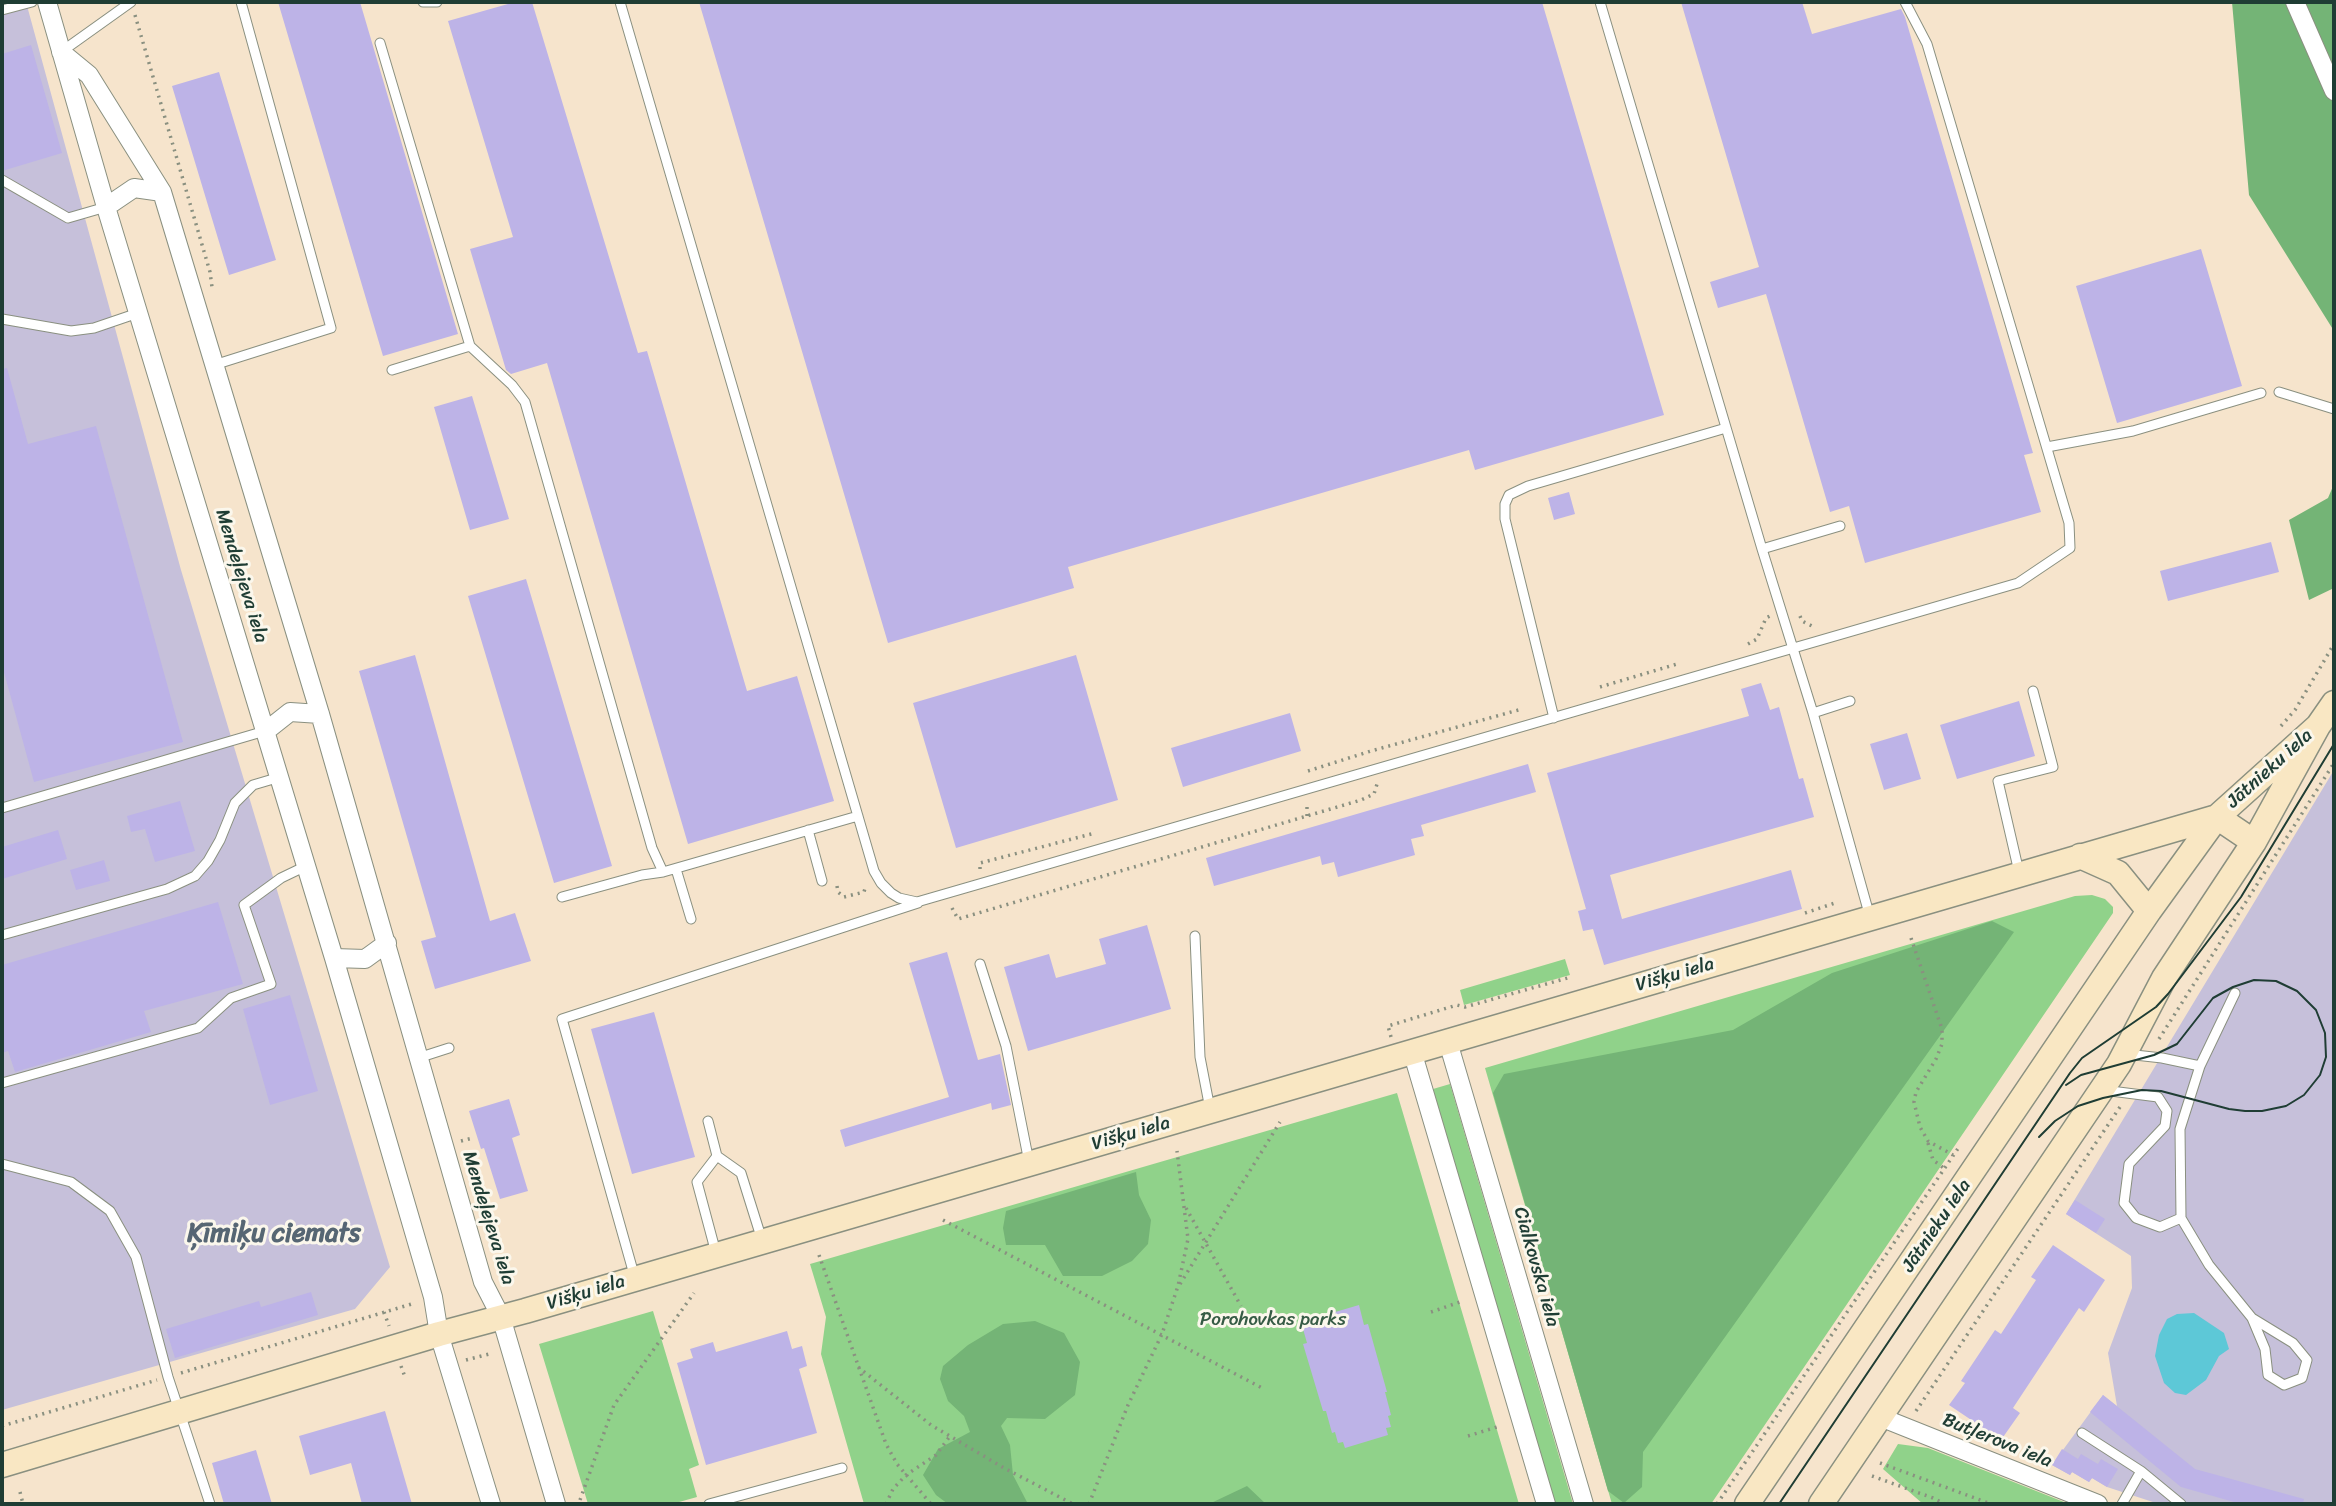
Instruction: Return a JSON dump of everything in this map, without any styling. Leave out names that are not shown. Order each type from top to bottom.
[{"type":"street","points":[[47,2],[61,52]]},
{"type":"street","points":[[2295,2],[2334,90]]},
{"type":"street","name":"Mendeļejeva iela","points":[[61,52],[89,75],[162,192],[320,714],[483,1282],[500,1317],[556,1504]]},
{"type":"street","name":"Mendeļejeva iela","points":[[61,52],[334,958],[433,1297],[439,1334],[491,1504]]},
{"type":"street","points":[[106,207],[134,188],[162,192]]},
{"type":"street","points":[[2318,726],[2334,703]]},
{"type":"street","points":[[266,731],[290,712],[320,714]]},
{"type":"street","name":"Jātnieku iela","points":[[1747,1504],[2149,911],[2217,817],[2318,726]]},
{"type":"street","name":"Jātnieku iela","points":[[1828,1502],[1881,1417],[2125,1054],[2164,978],[2254,842],[2318,726]]},
{"type":"street","points":[[2217,817],[2254,842]]},
{"type":"street","name":"Višķu iela","points":[[2,1465],[439,1334],[2217,817]]},
{"type":"street","points":[[2080,856],[2118,873],[2149,911]]},
{"type":"street","points":[[334,958],[365,959],[387,943]]},
{"type":"street","name":"Cialkovska iela","points":[[1448,1042],[1584,1504]]},
{"type":"street","points":[[1412,1051],[1546,1504]]},
{"type":"street","name":"Butļerova iela","points":[[1881,1417],[2098,1504]]},
{"type":"lane","points":[[2,10],[32,2]]},
{"type":"lane","points":[[61,52],[131,2]]},
{"type":"lane","points":[[214,365],[331,328],[241,2]]},
{"type":"lane","points":[[423,2],[437,2]]},
{"type":"lane","points":[[620,2],[874,871],[881,883],[899,898],[926,901]]},
{"type":"lane","points":[[1600,2],[1813,713],[1871,918]]},
{"type":"lane","points":[[635,1279],[562,1020],[979,885],[2018,583],[2070,548],[2069,523],[2048,447],[1927,44],[1905,2]]},
{"type":"lane","points":[[380,43],[470,346],[512,385],[525,402],[652,848],[663,872]]},
{"type":"lane","points":[[2,180],[68,218],[106,207]]},
{"type":"lane","points":[[2,319],[71,331],[94,328],[138,313]]},
{"type":"lane","points":[[392,370],[470,346]]},
{"type":"lane","points":[[2279,392],[2334,408]]},
{"type":"lane","points":[[2048,447],[2133,431],[2261,393]]},
{"type":"lane","points":[[1554,718],[1505,519],[1505,504],[1509,495],[1528,486],[1726,428]]},
{"type":"lane","points":[[1762,549],[1840,526]]},
{"type":"lane","points":[[2020,874],[1998,781],[2053,767],[2033,691]]},
{"type":"lane","points":[[1813,713],[1850,701]]},
{"type":"lane","points":[[2,808],[266,731]]},
{"type":"lane","points":[[2,935],[167,889],[195,876],[208,861],[220,840],[235,803],[253,785],[280,777]]},
{"type":"lane","points":[[562,897],[642,874],[676,869],[858,816]]},
{"type":"lane","points":[[808,830],[822,881]]},
{"type":"lane","points":[[2,1083],[198,1028],[231,999],[271,984],[244,905],[281,878],[306,866]]},
{"type":"lane","points":[[676,869],[691,919]]},
{"type":"lane","points":[[1195,936],[1199,1057],[1211,1111]]},
{"type":"lane","points":[[981,964],[1006,1046],[1029,1164]]},
{"type":"lane","points":[[2235,993],[2200,1066],[2180,1129],[2181,1217],[2209,1265],[2252,1318],[2264,1349],[2268,1375],[2284,1385],[2302,1378],[2307,1360],[2293,1343],[2252,1318]]},
{"type":"lane","points":[[418,1058],[449,1048]]},
{"type":"lane","points":[[2125,1054],[2200,1066]]},
{"type":"lane","points":[[2102,1090],[2158,1097],[2167,1111],[2165,1126],[2129,1164],[2124,1203],[2136,1218],[2160,1227],[2181,1217]]},
{"type":"lane","points":[[708,1121],[718,1156],[741,1173],[762,1241]]},
{"type":"lane","points":[[716,1255],[697,1182],[718,1156]]},
{"type":"lane","points":[[2,1164],[71,1182],[110,1211],[136,1258],[169,1377],[210,1504]]},
{"type":"lane","points":[[2082,1433],[2141,1471],[2181,1504]]},
{"type":"lane","points":[[709,1504],[842,1468]]},
{"type":"lane","points":[[2122,1504],[2141,1471]]},
{"type":"path","points":[[1748,645],[1757,639],[1766,618],[1780,610],[1796,609],[1802,621],[1815,627],[1825,639]]},
{"type":"path","points":[[2281,727],[2295,709],[2334,644]]},
{"type":"path","points":[[1589,690],[1681,663]]},
{"type":"path","points":[[1301,774],[1371,751],[1550,702]]},
{"type":"path","points":[[949,903],[958,919],[1374,794],[1378,781],[1368,783]]},
{"type":"path","points":[[1307,816],[1308,800]]},
{"type":"path","points":[[979,885],[980,863],[1097,832]]},
{"type":"path","points":[[834,880],[838,892],[844,897],[864,892],[863,874]]},
{"type":"path","points":[[865,887],[873,894]]},
{"type":"path","points":[[1911,938],[1942,1030],[1942,1044],[1916,1092],[1914,1102],[1920,1127],[1934,1160],[1945,1169]]},
{"type":"path","points":[[1388,1026],[1457,1005],[1465,1007],[1571,977]]},
{"type":"path","points":[[1178,1286],[1280,1122]]},
{"type":"path","points":[[461,1141],[473,1138]]},
{"type":"path","points":[[1928,1141],[1953,1156]]},
{"type":"path","points":[[1717,1504],[1961,1144]]},
{"type":"path","points":[[1089,1504],[1128,1405],[1162,1334],[1178,1286],[1188,1238],[1177,1151]]},
{"type":"path","points":[[1185,1206],[1241,1306]]},
{"type":"path","points":[[943,1220],[1264,1389]]},
{"type":"path","points":[[819,1255],[856,1366],[886,1444],[906,1475],[931,1504]]},
{"type":"path","points":[[580,1500],[614,1405],[694,1293]]},
{"type":"path","points":[[2,1426],[420,1301]]},
{"type":"path","points":[[1431,1312],[1463,1301]]},
{"type":"path","points":[[384,1312],[390,1331]]},
{"type":"path","points":[[461,1361],[497,1352]]},
{"type":"path","points":[[856,1366],[931,1424],[1004,1468],[1073,1504]]},
{"type":"path","points":[[1468,1436],[1500,1426]]},
{"type":"path","points":[[886,1504],[893,1489],[906,1475],[936,1455],[950,1436]]},
{"type":"path","points":[[1881,1463],[1991,1504]]},
{"type":"path","points":[[1872,1476],[1933,1497],[1945,1504]]},
{"type":"path","points":[[20,1492],[23,1504]]},
{"type":"shaded area","points":[[2,2],[26,2],[181,570],[390,1267],[355,1309],[2,1410]]},
{"type":"shaded area","points":[[2334,770],[2334,1504],[2159,1504],[2107,1487],[2092,1478],[2089,1482],[2052,1465],[2103,1395],[2117,1406],[2108,1353],[2132,1288],[2131,1256],[2066,1214]]},
{"type":"green space","points":[[2232,2],[2334,2],[2334,331],[2249,195]]},
{"type":"green space","points":[[2334,484],[2334,588],[2309,600],[2289,520],[2328,498]]},
{"type":"green space","points":[[2092,895],[2105,899],[2113,907],[2113,913],[1711,1504],[1612,1504],[1485,1068],[2075,896]]},
{"type":"green space","points":[[1992,921],[2014,932],[1643,1452],[1642,1487],[1624,1503],[1608,1491],[1493,1093],[1504,1074],[1733,1030],[1832,973]]},
{"type":"green space","points":[[1565,959],[1570,975],[1464,1005],[1460,990]]},
{"type":"green space","points":[[1450,1084],[1573,1504],[1555,1504],[1433,1089]]},
{"type":"green space","name":"Porohovkas parks","points":[[1397,1093],[1519,1504],[864,1504],[821,1354],[826,1317],[810,1264]]},
{"type":"green space","points":[[1136,1172],[1139,1195],[1151,1220],[1148,1244],[1132,1261],[1102,1276],[1063,1276],[1045,1245],[1006,1245],[1003,1228],[1006,1211]]},
{"type":"green space","points":[[653,1311],[699,1465],[689,1469],[697,1497],[672,1504],[588,1504],[539,1344]]},
{"type":"green space","points":[[1035,1321],[1064,1333],[1080,1362],[1075,1395],[1045,1419],[1007,1418],[1001,1426],[1010,1445],[1013,1475],[1028,1504],[948,1504],[936,1495],[923,1475],[938,1449],[970,1432],[964,1416],[948,1401],[940,1379],[943,1366],[968,1345],[1003,1324]]},
{"type":"green space","points":[[1898,1444],[1928,1448],[2069,1504],[1923,1504],[1883,1469]]},
{"type":"green space","points":[[1247,1486],[1266,1504],[1209,1504]]},
{"type":"water","points":[[2194,1313],[2224,1333],[2229,1349],[2219,1356],[2206,1380],[2186,1395],[2175,1393],[2164,1383],[2155,1356],[2159,1335],[2167,1319],[2177,1314]]},
{"type":"building","points":[[278,2],[360,2],[458,334],[383,356]]},
{"type":"building","points":[[515,2],[532,2],[638,353],[647,351],[747,691],[797,676],[834,801],[688,844],[547,363],[511,374],[506,370],[470,249],[513,237],[448,21]]},
{"type":"building","points":[[699,2],[1542,2],[1664,415],[1475,470],[1469,450],[1068,567],[1074,588],[888,643]]},
{"type":"building","points":[[1681,2],[1802,2],[1812,34],[1901,9],[2033,453],[2024,455],[2041,512],[1865,563],[1849,506],[1830,512],[1766,294],[1718,308],[1710,282],[1759,267]]},
{"type":"building","points":[[31,45],[62,153],[2,171],[2,54]]},
{"type":"building","points":[[219,72],[276,260],[229,275],[172,86]]},
{"type":"building","points":[[2201,249],[2242,386],[2117,423],[2076,286]]},
{"type":"building","points":[[7,368],[28,444],[96,426],[183,742],[34,782],[2,665],[2,369]]},
{"type":"building","points":[[472,396],[509,519],[470,530],[434,407]]},
{"type":"building","points":[[1569,492],[1575,514],[1554,520],[1548,498]]},
{"type":"building","points":[[2271,542],[2279,572],[2168,601],[2160,571]]},
{"type":"building","points":[[526,579],[612,866],[554,883],[468,596]]},
{"type":"building","points":[[415,655],[490,921],[515,913],[531,961],[435,989],[421,941],[436,937],[359,671]]},
{"type":"building","points":[[1076,655],[1118,800],[956,848],[913,703]]},
{"type":"building","points":[[1761,683],[1770,710],[1779,707],[1799,779],[1803,778],[1814,817],[1610,875],[1622,919],[1791,870],[1802,909],[1604,965],[1593,929],[1583,931],[1578,911],[1586,909],[1547,773],[1749,716],[1741,689]]},
{"type":"building","points":[[2019,701],[2035,756],[1957,779],[1940,725]]},
{"type":"building","points":[[1290,713],[1301,751],[1183,787],[1171,748]]},
{"type":"building","points":[[1907,733],[1921,779],[1884,790],[1870,744]]},
{"type":"building","points":[[1528,764],[1536,792],[1421,825],[1424,836],[1411,839],[1415,855],[1338,877],[1334,862],[1322,865],[1320,856],[1214,886],[1206,858]]},
{"type":"building","points":[[180,801],[195,851],[155,862],[145,829],[131,832],[127,816]]},
{"type":"building","points":[[58,830],[67,859],[2,879],[2,847]]},
{"type":"building","points":[[104,860],[110,881],[76,890],[70,870]]},
{"type":"building","points":[[218,902],[243,984],[144,1011],[151,1032],[15,1072],[8,1051],[2,1053],[2,965]]},
{"type":"building","points":[[1147,925],[1171,1009],[1028,1051],[1004,967],[1049,954],[1056,978],[1106,964],[1099,939]]},
{"type":"building","points":[[947,952],[978,1060],[1000,1054],[1011,1105],[992,1110],[991,1103],[845,1147],[840,1130],[949,1097],[909,963]]},
{"type":"building","points":[[290,995],[318,1091],[270,1105],[243,1009]]},
{"type":"building","points":[[654,1012],[695,1157],[632,1174],[591,1029]]},
{"type":"building","points":[[509,1099],[520,1135],[512,1138],[528,1191],[500,1199],[469,1111]]},
{"type":"building","points":[[2075,1200],[2105,1219],[2096,1233],[2066,1214]]},
{"type":"building","points":[[2053,1245],[2105,1280],[2084,1312],[2079,1308],[2013,1408],[2020,1413],[2001,1440],[1949,1405],[1965,1383],[1961,1381],[1995,1330],[2001,1334],[2036,1280],[2031,1277]]},
{"type":"building","points":[[311,1292],[318,1315],[175,1358],[166,1329],[259,1301],[261,1307]]},
{"type":"building","points":[[1359,1305],[1364,1325],[1368,1324],[1387,1392],[1391,1427],[1386,1428],[1388,1435],[1345,1448],[1343,1442],[1338,1443],[1335,1432],[1332,1433],[1326,1411],[1323,1411],[1303,1344],[1307,1343],[1301,1322]]},
{"type":"building","points":[[787,1331],[792,1349],[802,1346],[807,1366],[799,1369],[817,1433],[706,1465],[677,1363],[693,1358],[690,1349],[713,1342],[716,1352]]},
{"type":"building","points":[[2103,1395],[2195,1469],[2304,1499],[2303,1504],[2241,1504],[2181,1487],[2090,1412]]},
{"type":"building","points":[[385,1411],[412,1504],[362,1504],[351,1463],[310,1475],[299,1436]]},
{"type":"building","points":[[2062,1449],[2078,1459],[2081,1454],[2098,1464],[2101,1459],[2118,1469],[2107,1487],[2092,1478],[2089,1482],[2052,1465]]},
{"type":"building","points":[[256,1450],[272,1504],[224,1504],[212,1463]]},
{"type":"tram line","points":[[1779,1504],[2070,1073],[2082,1058],[2156,1007],[2168,994],[2241,897],[2334,744]]},
{"type":"tram line","points":[[2039,1137],[2055,1121],[2078,1106],[2142,1090],[2161,1091],[2245,1111],[2286,1106],[2304,1095],[2320,1075],[2326,1057],[2325,1033],[2316,1010],[2297,991],[2276,981],[2254,980],[2213,998],[2177,1044],[2154,1055],[2081,1075],[2066,1085]]},
{"type":"district","name":"Ķīmiķu ciemats","points":[[274,1234]]}]
